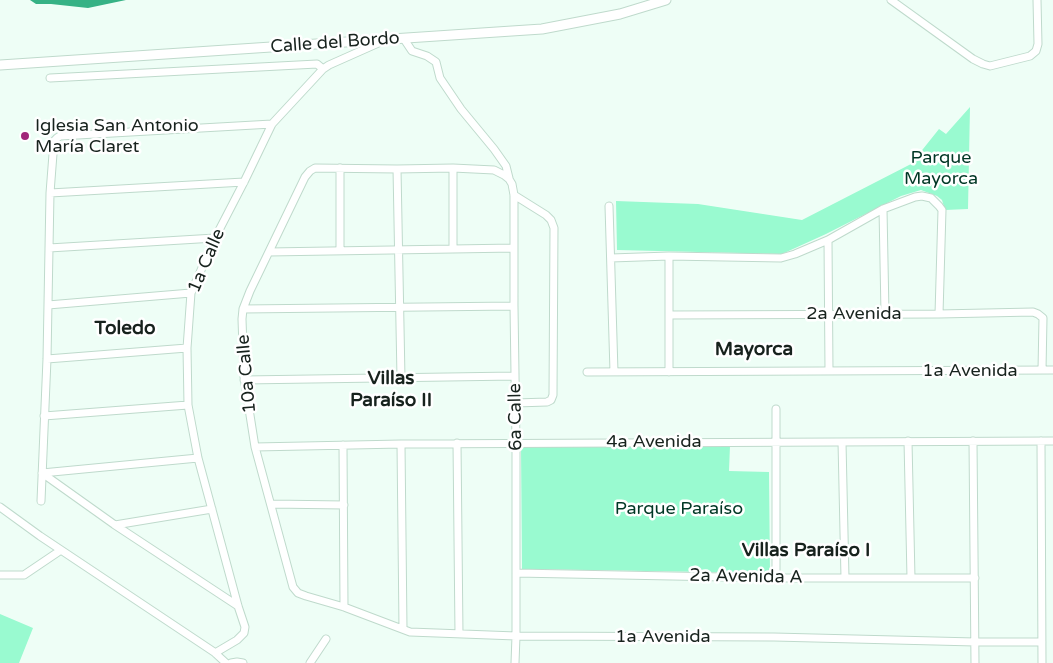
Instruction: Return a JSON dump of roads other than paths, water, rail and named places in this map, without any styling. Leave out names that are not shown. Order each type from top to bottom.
[{"type":"street","name":"Calle del Bordo","points":[[0,65],[542,29],[620,14],[666,0]]},
{"type":"street","points":[[891,0],[973,59],[990,66],[1030,56],[1036,51],[1038,44],[1037,0]]},
{"type":"street","name":"6a Calle","points":[[404,39],[412,51],[427,56],[436,62],[440,78],[460,109],[506,166],[506,176],[512,184],[514,195],[516,402],[515,663]]},
{"type":"street","name":"1a Calle","points":[[215,654],[237,640],[244,633],[244,627],[198,458],[188,404],[187,348],[191,293],[215,238],[272,124],[323,69],[383,40]]},
{"type":"street","points":[[50,78],[317,64],[323,69]]},
{"type":"street","points":[[42,501],[50,193],[54,141],[60,136],[272,124]]},
{"type":"street","name":"10a Calle","points":[[293,587],[256,447],[244,380],[242,319],[250,291],[305,177],[316,168],[340,168]]},
{"type":"street","points":[[340,251],[340,168],[453,168],[494,170],[506,176]]},
{"type":"street","points":[[453,168],[453,249]]},
{"type":"street","points":[[397,169],[401,378]]},
{"type":"street","points":[[50,193],[244,182]]},
{"type":"street","points":[[514,195],[546,214],[554,228],[553,396],[547,402],[516,402]]},
{"type":"street","points":[[611,258],[669,256],[781,258],[828,240],[882,209],[922,196],[931,198],[942,210],[939,314]]},
{"type":"street","points":[[609,206],[614,372]]},
{"type":"street","points":[[882,209],[885,314]]},
{"type":"street","points":[[49,248],[215,238]]},
{"type":"street","points":[[828,240],[829,372]]},
{"type":"street","points":[[269,252],[514,248]]},
{"type":"street","points":[[669,256],[669,372]]},
{"type":"street","points":[[48,305],[191,293]]},
{"type":"street","points":[[244,309],[514,306]]},
{"type":"street","name":"2a Avenida","points":[[669,315],[1033,312],[1043,318],[1042,370]]},
{"type":"street","points":[[47,359],[187,348]]},
{"type":"street","name":"1a Avenida","points":[[587,372],[1053,370]]},
{"type":"street","points":[[244,380],[515,376]]},
{"type":"street","points":[[44,416],[188,404]]},
{"type":"street","points":[[776,409],[776,578]]},
{"type":"street","points":[[908,441],[911,578]]},
{"type":"street","points":[[973,441],[975,663]]},
{"type":"street","points":[[1041,441],[1042,663]]},
{"type":"street","name":"4a Avenida","points":[[256,447],[457,443],[1053,441]]},
{"type":"street","points":[[842,442],[845,578]]},
{"type":"street","points":[[457,443],[459,634]]},
{"type":"street","points":[[401,444],[403,629]]},
{"type":"street","points":[[343,445],[344,607]]},
{"type":"street","points":[[42,473],[198,458]]},
{"type":"street","points":[[42,473],[115,525],[238,606]]},
{"type":"street","points":[[271,504],[344,505]]},
{"type":"street","points":[[0,507],[226,663]]},
{"type":"street","points":[[115,525],[212,509]]},
{"type":"street","points":[[0,575],[24,575],[61,550]]},
{"type":"street","name":"2a Avenida A","points":[[516,573],[776,578],[975,578]]},
{"type":"street","name":"1a Avenida","points":[[293,587],[306,596],[344,607],[410,632],[516,636],[774,637],[1042,642]]},
{"type":"street","points":[[310,663],[326,639]]},
{"type":"street","points":[[231,663],[243,663]]},
{"type":"place","name":"Iglesia San Antonio María Claret","points":[[25,136]]},
{"type":"district","name":"Toledo","points":[[125,329]]},
{"type":"district","name":"Mayorca","points":[[754,350]]},
{"type":"district","name":"Villas Paraíso II","points":[[391,390]]},
{"type":"district","name":"Villas Paraíso I","points":[[806,551]]},
{"type":"park label","name":"Parque Mayorca","points":[[941,168]]},
{"type":"park label","name":"Parque Paraíso","points":[[679,509]]}]
